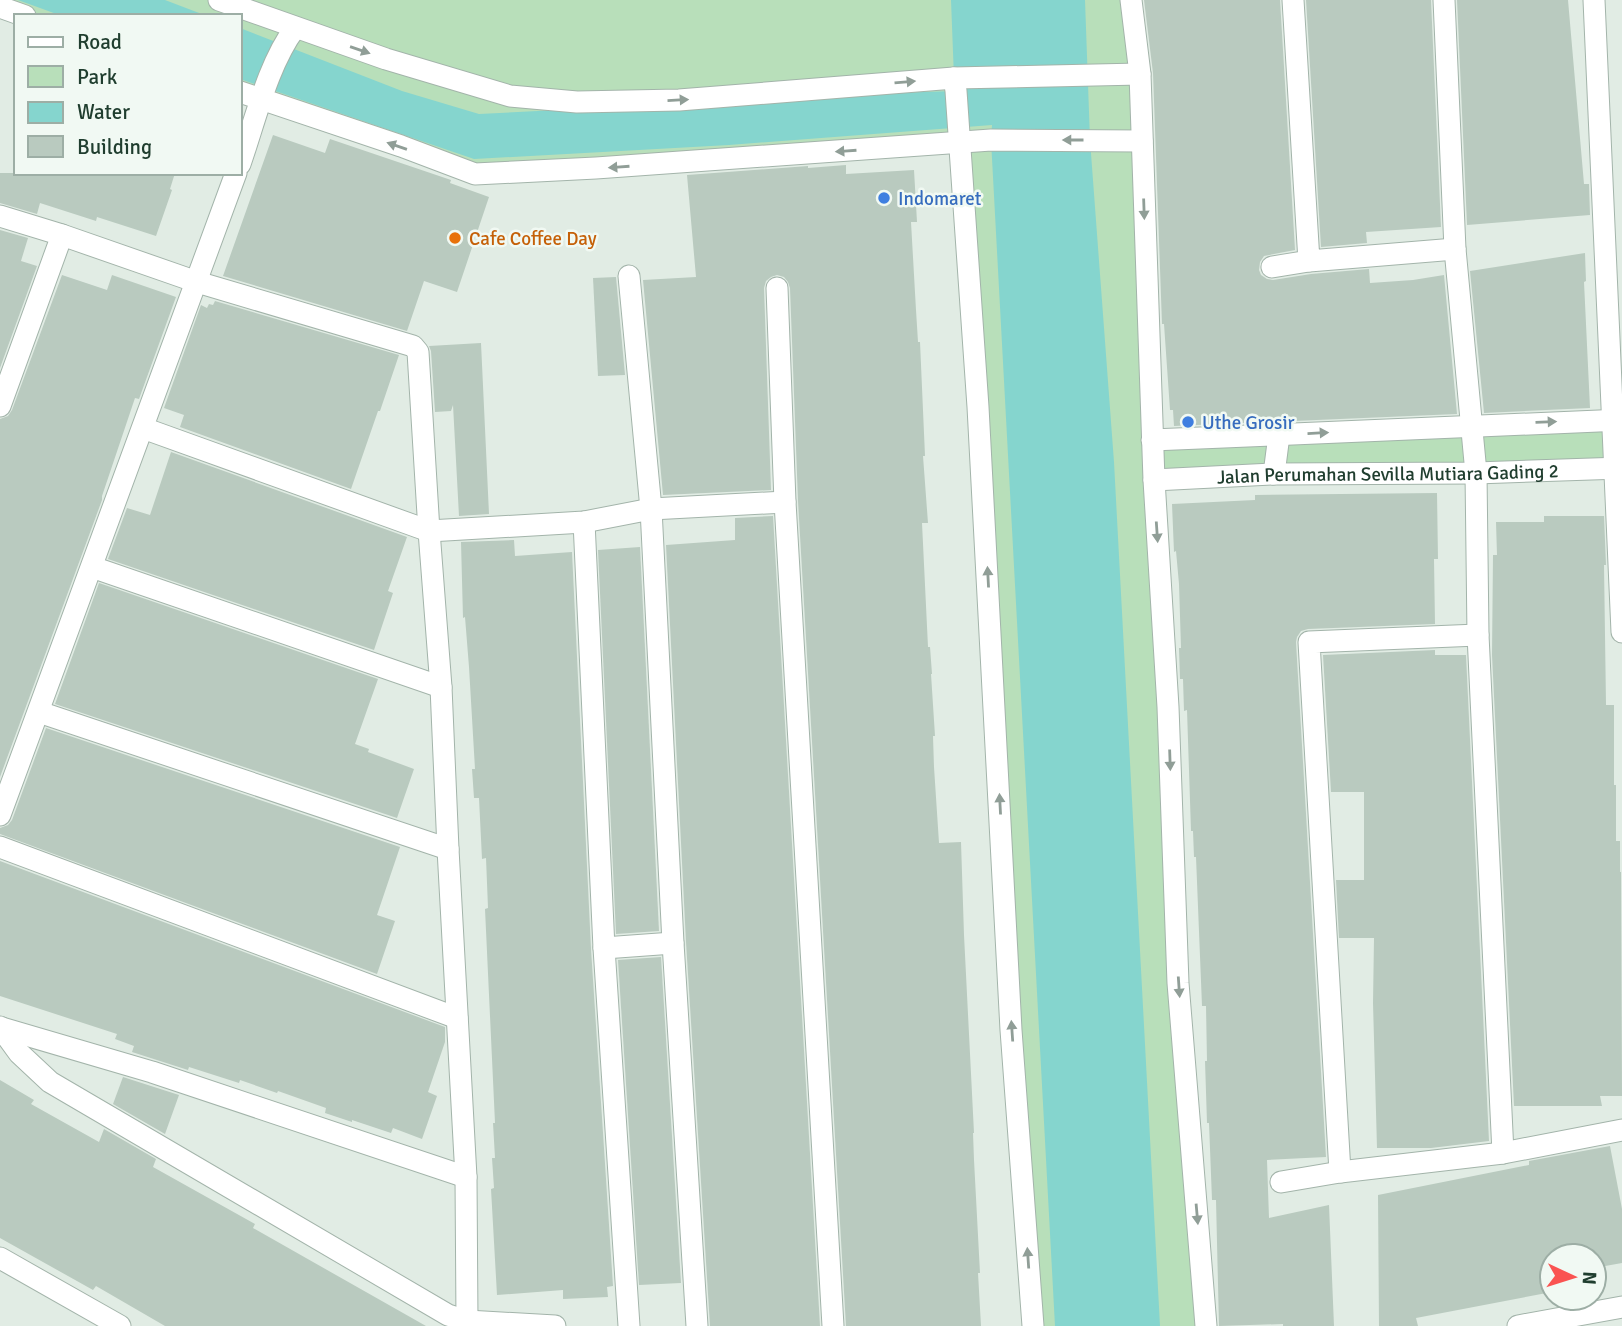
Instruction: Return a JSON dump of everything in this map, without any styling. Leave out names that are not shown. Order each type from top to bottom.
[{"type":"street","points":[[219,0],[295,28],[510,96],[577,102],[679,100],[954,78],[1140,74]]},
{"type":"street","points":[[1131,0],[1140,74],[1152,440],[1168,707],[1178,982],[1206,1326]]},
{"type":"street","points":[[1293,0],[1309,261]]},
{"type":"street","points":[[1444,0],[1455,249],[1476,473],[1478,635],[1503,1153]]},
{"type":"street","points":[[1594,0],[1618,420],[1622,632]]},
{"type":"street","points":[[0,7],[19,14]]},
{"type":"street","points":[[242,158],[283,44],[295,28]]},
{"type":"street","points":[[954,78],[980,434],[1012,1030],[1033,1326]]},
{"type":"street","points":[[242,93],[475,174],[597,169],[991,140],[1142,141]]},
{"type":"street","points":[[0,815],[235,175]]},
{"type":"street","points":[[0,216],[197,282],[413,346],[418,352],[441,687],[466,1177],[465,1324]]},
{"type":"street","points":[[0,406],[62,235]]},
{"type":"street","points":[[1272,267],[1309,261],[1455,249]]},
{"type":"street","points":[[629,276],[651,509],[673,943],[697,1326]]},
{"type":"street","points":[[777,288],[785,502],[833,1326]]},
{"type":"street","points":[[1152,440],[1618,420]]},
{"type":"street","points":[[143,428],[429,531],[584,522],[651,509],[785,502]]},
{"type":"street","points":[[1274,474],[1279,435]]},
{"type":"street","name":"Jalan Perumahan Sevilla Mutiara Gading 2","points":[[1154,480],[1274,474],[1476,473],[1618,468]]},
{"type":"street","points":[[584,522],[604,948],[629,1326]]},
{"type":"street","points":[[92,567],[441,687]]},
{"type":"street","points":[[1340,1172],[1309,642],[1478,635]]},
{"type":"street","points":[[38,712],[448,849]]},
{"type":"street","points":[[0,847],[457,1018]]},
{"type":"street","points":[[604,948],[673,943]]},
{"type":"street","points":[[1,1027],[152,1072],[466,1177]]},
{"type":"street","points":[[1,1027],[19,1053],[50,1082],[448,1315],[465,1324],[555,1326]]},
{"type":"street","points":[[1281,1182],[1340,1172],[1503,1153],[1622,1130]]},
{"type":"street","points":[[0,1258],[120,1326]]},
{"type":"street","points":[[1518,1326],[1622,1307]]},
{"type":"green space","points":[[0,0],[1134,0],[1152,440],[1622,420],[1622,468],[1154,481],[1206,1326],[1033,1326],[960,143],[475,174],[242,93],[242,14],[22,14]]},
{"type":"water","points":[[18,0],[165,0],[202,14],[56,14]]},
{"type":"water","points":[[951,0],[1085,0],[1090,140],[1114,462],[1160,1326],[1055,1326],[992,125],[729,145],[474,159],[242,80],[242,29],[402,91],[479,114],[956,91]]},
{"type":"building","points":[[1144,0],[1280,0],[1295,250],[1264,256],[1260,262],[1261,275],[1273,280],[1369,269],[1370,283],[1444,275],[1457,414],[1174,426],[1173,410],[1170,410],[1162,324],[1153,73]]},
{"type":"building","points":[[1306,0],[1431,0],[1441,227],[1366,232],[1367,243],[1321,247]]},
{"type":"building","points":[[1457,0],[1568,0],[1584,184],[1589,184],[1590,215],[1467,225]]},
{"type":"building","points":[[273,135],[325,153],[330,139],[451,180],[450,183],[489,197],[457,292],[424,281],[407,331],[223,276]]},
{"type":"building","points":[[846,165],[846,174],[914,170],[917,222],[911,222],[920,342],[928,523],[922,523],[928,647],[932,674],[934,767],[939,843],[961,842],[981,1326],[846,1326],[798,501],[790,288],[784,277],[771,277],[764,288],[771,490],[663,495],[643,280],[696,277],[687,175]]},
{"type":"building","points":[[0,173],[174,175],[156,236],[97,217],[96,221],[40,203],[37,214],[0,203]]},
{"type":"building","points":[[0,230],[28,238],[21,261],[37,266],[0,368]]},
{"type":"building","points":[[1585,253],[1590,408],[1484,413],[1470,271]]},
{"type":"building","points":[[62,275],[107,290],[112,275],[176,297],[139,399],[135,398],[102,500],[0,777],[0,419],[8,416],[12,410]]},
{"type":"building","points":[[616,277],[625,375],[598,376],[593,278]]},
{"type":"building","points":[[215,301],[399,355],[351,489],[180,427],[184,415],[164,408],[201,305],[207,308]]},
{"type":"building","points":[[481,343],[489,514],[459,516],[453,405],[451,411],[435,412],[429,346]]},
{"type":"building","points":[[171,452],[407,537],[388,591],[393,593],[374,650],[108,559],[127,508],[150,515]]},
{"type":"building","points":[[1437,493],[1435,624],[1308,629],[1301,631],[1296,642],[1326,1157],[1267,1160],[1269,1218],[1329,1205],[1334,1326],[1219,1326],[1216,1200],[1212,1200],[1207,1123],[1206,1006],[1202,1006],[1196,857],[1191,831],[1187,710],[1184,711],[1183,679],[1180,679],[1179,584],[1176,551],[1174,552],[1172,504],[1255,500],[1255,495]]},
{"type":"building","points":[[773,516],[820,1326],[710,1326],[686,942],[666,545],[735,540],[735,518]]},
{"type":"building","points":[[1544,516],[1604,516],[1606,705],[1614,705],[1616,841],[1620,841],[1621,872],[1622,1096],[1600,1096],[1602,1106],[1514,1106],[1492,655],[1493,555],[1497,555],[1496,522],[1544,522]]},
{"type":"building","points":[[514,540],[515,556],[572,552],[591,949],[613,1286],[607,1287],[608,1297],[563,1299],[563,1290],[497,1295],[491,1189],[494,1188],[492,1158],[495,1158],[495,1123],[485,909],[488,908],[486,858],[482,859],[479,798],[474,798],[472,769],[475,769],[465,617],[463,618],[461,542]]},
{"type":"building","points":[[640,547],[659,931],[616,934],[598,550]]},
{"type":"building","points":[[99,583],[378,679],[355,744],[369,749],[368,752],[414,769],[397,818],[55,704]]},
{"type":"building","points":[[1435,650],[1435,655],[1466,655],[1489,1141],[1431,1148],[1377,1148],[1374,938],[1339,938],[1336,880],[1364,880],[1364,792],[1331,792],[1323,655]]},
{"type":"building","points":[[46,728],[400,847],[377,915],[395,921],[377,974],[0,834],[0,828],[12,820]]},
{"type":"building","points":[[0,861],[445,1027],[445,1042],[428,1092],[437,1096],[422,1139],[393,1128],[391,1133],[325,1113],[326,1108],[278,1091],[277,1093],[240,1080],[239,1083],[189,1067],[188,1070],[132,1052],[134,1046],[115,1039],[117,1034],[0,996]]},
{"type":"building","points":[[661,957],[681,1283],[639,1285],[618,960]]},
{"type":"building","points":[[123,1077],[179,1095],[165,1134],[113,1104]]},
{"type":"building","points":[[0,1080],[34,1100],[31,1104],[99,1142],[104,1129],[156,1159],[153,1167],[255,1224],[253,1228],[426,1326],[165,1326],[96,1286],[93,1290],[0,1238]]},
{"type":"building","points":[[1610,1146],[1622,1209],[1622,1263],[1608,1266],[1608,1242],[1538,1242],[1538,1295],[1416,1318],[1418,1326],[1379,1326],[1378,1195],[1529,1165],[1529,1161]]},
{"type":"place","name":"Indomaret","points":[[884,198]]},
{"type":"place","name":"Cafe Coffee Day","points":[[455,238]]},
{"type":"place","name":"Uthe Grosir","points":[[1188,422]]}]
